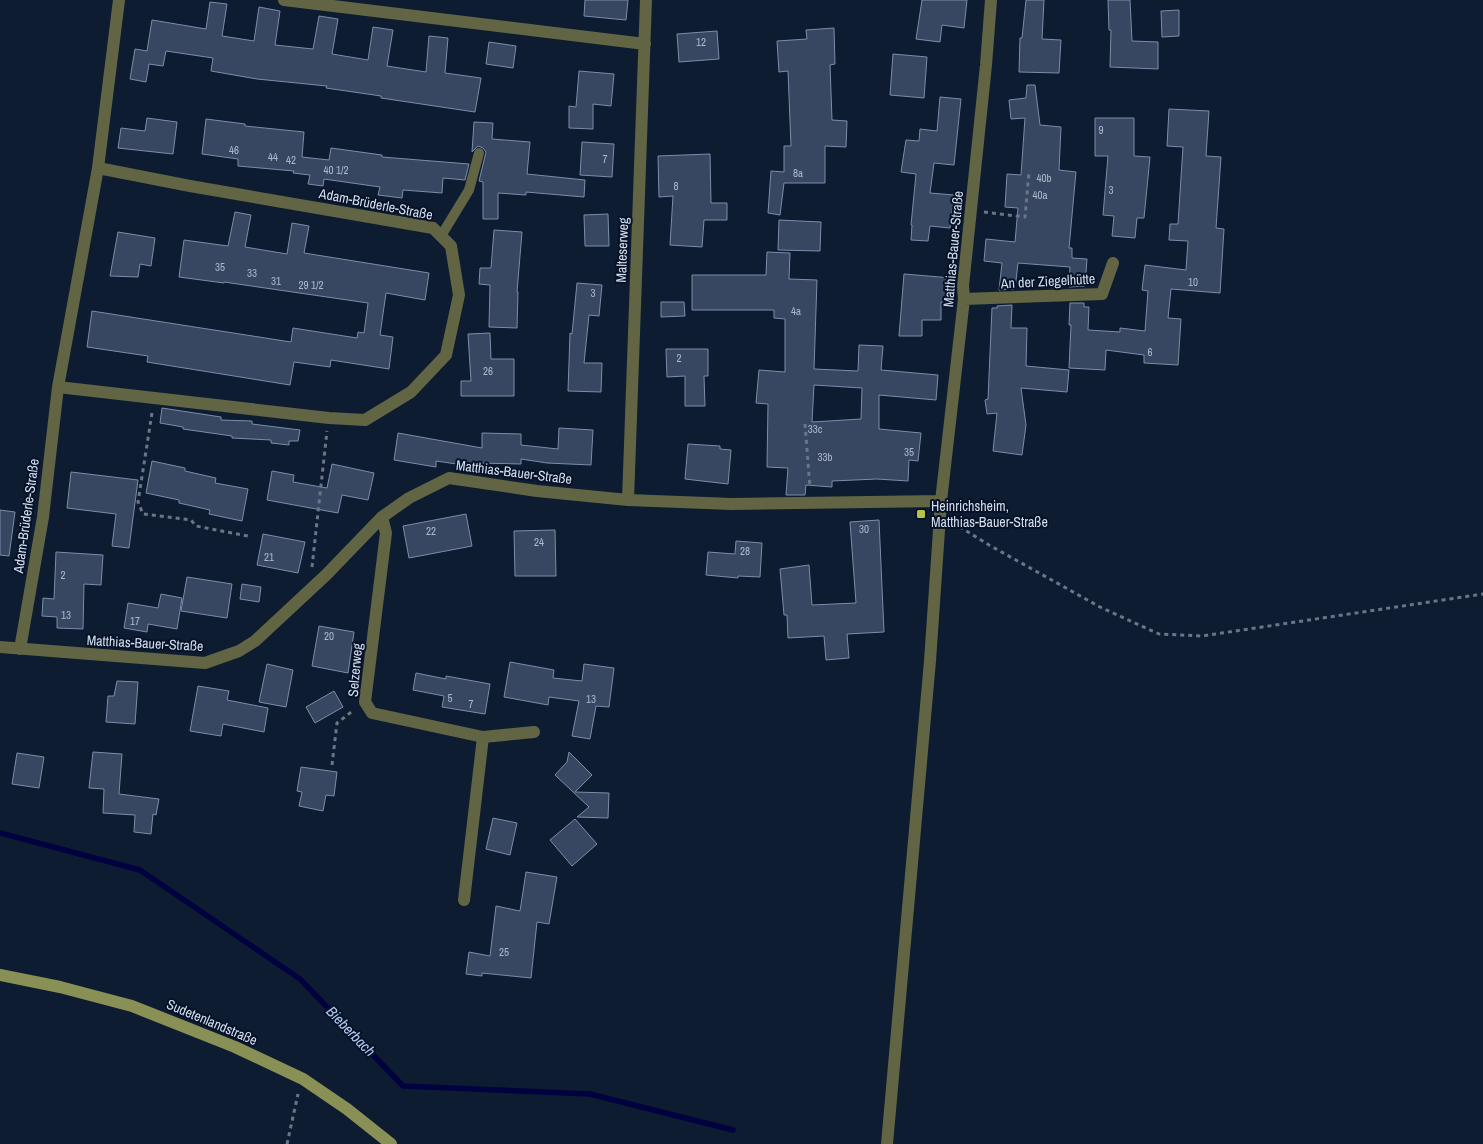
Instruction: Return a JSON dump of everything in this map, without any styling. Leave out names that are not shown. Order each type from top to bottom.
[{"type":"street","name":"Adam-Brüderle-Straße","points":[[20,649],[43,517],[58,386],[98,168],[119,0]]},
{"type":"street","points":[[284,0],[645,44]]},
{"type":"street","name":"Malteserweg","points":[[628,500],[646,0]]},
{"type":"street","name":"Matthias-Bauer-Straße","points":[[887,1144],[930,661],[940,501],[964,299],[963,286],[991,0]]},
{"type":"street","name":"Adam-Brüderle-Straße","points":[[58,386],[329,418],[365,420],[411,392],[446,355],[459,295],[451,246],[434,228],[190,186],[98,168]]},
{"type":"street","name":"An der Ziegelhütte","points":[[964,299],[1102,294],[1113,263]]},
{"type":"street","name":"Matthias-Bauer-Straße","points":[[0,647],[205,663],[239,651],[255,641],[310,590],[382,516],[409,498],[449,478],[537,491],[628,500],[732,504],[940,501]]},
{"type":"street","name":"Selzerweg","points":[[382,516],[386,533],[365,702],[372,713],[483,737],[534,732]]},
{"type":"street","points":[[464,900],[483,737]]},
{"type":"street","name":"Sudetenlandstraße","points":[[0,974],[60,987],[132,1006],[235,1047],[303,1079],[347,1109],[391,1144]]},
{"type":"lane","points":[[442,236],[469,190],[479,153]]},
{"type":"path","points":[[971,210],[1025,217],[1029,172]]},
{"type":"path","points":[[154,398],[138,502],[143,514],[191,520],[196,526],[248,536]]},
{"type":"path","points":[[310,590],[329,418]]},
{"type":"path","points":[[805,424],[811,503]]},
{"type":"path","points":[[940,501],[960,527],[989,545],[1100,607],[1159,634],[1202,636],[1483,594]]},
{"type":"path","points":[[332,765],[337,723],[365,702]]},
{"type":"path","points":[[287,1144],[303,1079]]},
{"type":"building","points":[[585,0],[628,0],[626,20],[584,16]]},
{"type":"building","points":[[922,0],[967,0],[964,28],[942,25],[940,42],[916,39]]},
{"type":"building","points":[[1026,0],[1044,0],[1042,39],[1061,40],[1059,73],[1019,72],[1020,38],[1022,38]]},
{"type":"building","points":[[1108,0],[1130,0],[1132,41],[1158,42],[1158,69],[1110,67],[1111,30],[1109,30]]},
{"type":"building","points":[[210,2],[227,4],[222,36],[254,41],[259,7],[280,11],[275,45],[313,49],[319,16],[338,19],[332,54],[368,60],[373,27],[393,30],[387,66],[426,72],[429,36],[448,38],[445,73],[481,78],[475,112],[381,98],[381,96],[326,88],[327,86],[257,79],[211,71],[213,58],[166,51],[163,66],[149,64],[146,82],[130,79],[135,49],[147,51],[152,20],[206,29]]},
{"type":"building","points":[[1179,10],[1179,36],[1162,37],[1161,11]]},
{"type":"building","points":[[834,28],[835,64],[830,65],[832,120],[847,121],[846,147],[825,146],[825,183],[784,183],[780,215],[768,213],[771,171],[784,172],[784,146],[791,146],[788,71],[779,72],[777,41],[807,39],[806,30]]},
{"type":"building","points":[[717,31],[719,59],[679,62],[677,34]]},
{"type":"building","points":[[489,42],[516,46],[513,68],[486,64]]},
{"type":"building","points":[[893,54],[927,57],[924,98],[890,95]]},
{"type":"building","points":[[579,71],[614,74],[611,106],[593,104],[593,129],[569,128],[569,106],[576,107]]},
{"type":"building","points":[[1027,85],[1035,85],[1040,125],[1061,127],[1059,170],[1076,172],[1069,248],[1072,248],[1072,258],[1087,259],[1085,286],[1069,287],[1070,267],[1018,263],[1015,289],[999,290],[1002,263],[984,261],[986,239],[1015,242],[1018,208],[1005,207],[1007,174],[1021,175],[1025,118],[1011,119],[1009,100],[1026,98]]},
{"type":"building","points":[[940,97],[961,99],[954,165],[934,163],[930,193],[954,195],[950,228],[930,226],[928,241],[911,240],[916,174],[901,172],[906,140],[919,141],[920,129],[937,131]]},
{"type":"building","points":[[1169,109],[1209,111],[1206,156],[1221,157],[1216,228],[1224,229],[1220,293],[1171,289],[1168,318],[1181,319],[1178,365],[1144,363],[1144,355],[1106,350],[1105,370],[1069,368],[1070,303],[1084,303],[1084,307],[1089,307],[1088,330],[1120,332],[1120,328],[1145,331],[1148,291],[1142,290],[1145,265],[1186,270],[1188,241],[1169,240],[1170,224],[1178,224],[1183,147],[1167,146]]},
{"type":"building","points":[[147,118],[177,122],[173,154],[118,148],[121,128],[145,131]]},
{"type":"building","points":[[1095,118],[1134,118],[1134,156],[1150,157],[1144,218],[1137,218],[1135,238],[1112,236],[1114,216],[1103,215],[1108,156],[1095,156]]},
{"type":"building","points":[[206,119],[245,124],[245,126],[304,132],[302,157],[329,160],[331,148],[382,155],[382,157],[469,164],[465,180],[443,178],[442,193],[403,190],[402,198],[378,195],[380,187],[324,179],[323,186],[308,184],[310,175],[293,173],[294,171],[238,166],[238,159],[202,154]]},
{"type":"building","points":[[474,122],[493,123],[492,139],[530,142],[527,174],[585,180],[584,197],[526,192],[526,195],[498,193],[498,219],[483,219],[483,182],[479,181],[486,152],[478,146],[472,152]]},
{"type":"building","points":[[582,142],[614,144],[612,177],[580,175]]},
{"type":"building","points":[[710,154],[711,203],[727,203],[727,220],[704,220],[702,247],[670,245],[673,196],[659,197],[658,156]]},
{"type":"building","points":[[235,212],[251,215],[245,247],[287,254],[292,223],[309,226],[304,253],[429,273],[425,300],[386,293],[380,335],[393,337],[389,369],[331,360],[330,367],[294,362],[290,385],[147,362],[148,356],[87,347],[92,311],[291,342],[293,328],[357,338],[358,332],[364,333],[368,303],[179,277],[184,240],[228,246]]},
{"type":"building","points":[[608,214],[609,246],[585,246],[584,215]]},
{"type":"building","points":[[779,220],[821,222],[820,251],[778,250]]},
{"type":"building","points":[[494,230],[522,232],[517,292],[517,328],[489,327],[490,285],[479,284],[480,268],[491,268]]},
{"type":"building","points":[[118,232],[155,238],[151,266],[140,264],[138,277],[110,276]]},
{"type":"building","points":[[767,252],[790,253],[789,279],[817,280],[814,369],[858,371],[859,345],[883,346],[881,370],[938,375],[936,400],[879,395],[879,429],[921,433],[918,461],[909,460],[908,481],[877,479],[832,481],[832,487],[806,485],[805,495],[786,495],[788,468],[767,467],[768,404],[756,403],[759,370],[785,372],[785,319],[774,318],[774,310],[692,310],[692,275],[766,275]],"holes":[[[814,385],[862,388],[861,419],[812,422]]]},
{"type":"building","points":[[904,274],[952,278],[950,303],[941,302],[941,320],[922,320],[922,336],[899,336]]},
{"type":"building","points":[[577,283],[602,285],[599,316],[589,315],[584,363],[602,363],[601,392],[568,391],[570,333],[572,334]]},
{"type":"building","points":[[661,302],[684,302],[685,316],[661,317]]},
{"type":"building","points":[[1012,305],[1011,328],[1027,328],[1026,366],[1069,370],[1067,392],[1021,388],[1026,425],[1022,455],[993,451],[997,413],[987,414],[985,400],[988,399],[992,308]]},
{"type":"building","points":[[490,333],[491,359],[514,359],[514,396],[461,396],[461,381],[471,381],[468,334]]},
{"type":"building","points":[[666,349],[708,349],[708,376],[704,376],[705,406],[685,406],[685,376],[667,377]]},
{"type":"building","points":[[162,408],[221,417],[221,420],[252,421],[252,424],[300,430],[298,441],[289,441],[289,445],[271,443],[271,440],[232,438],[232,436],[183,429],[183,427],[160,423]]},
{"type":"building","points":[[559,428],[593,430],[591,465],[547,463],[521,459],[521,464],[478,463],[477,467],[436,461],[436,467],[394,460],[398,433],[482,448],[482,433],[521,434],[521,445],[558,449]]},
{"type":"building","points":[[688,444],[720,446],[720,449],[731,450],[728,484],[685,479]]},
{"type":"building","points":[[152,461],[185,468],[185,471],[216,478],[215,483],[248,489],[242,521],[209,514],[210,510],[179,503],[179,500],[146,493]]},
{"type":"building","points":[[332,464],[374,473],[368,500],[342,495],[338,513],[267,500],[272,471],[294,475],[293,482],[327,488]]},
{"type":"building","points":[[71,472],[138,480],[129,548],[112,546],[116,514],[67,508]]},
{"type":"building","points":[[0,510],[15,512],[9,556],[0,555]]},
{"type":"building","points":[[466,514],[472,546],[409,558],[403,526]]},
{"type":"building","points":[[879,520],[884,632],[847,634],[849,658],[826,660],[824,636],[788,638],[787,615],[784,615],[780,569],[809,565],[812,605],[856,603],[850,522]]},
{"type":"building","points":[[555,530],[556,576],[515,576],[514,531]]},
{"type":"building","points":[[263,534],[305,542],[298,573],[257,565]]},
{"type":"building","points":[[736,541],[762,543],[760,577],[738,576],[738,578],[706,575],[708,552],[735,554]]},
{"type":"building","points":[[56,552],[103,555],[101,585],[84,584],[83,629],[57,628],[57,617],[42,616],[43,598],[54,599]]},
{"type":"building","points":[[187,577],[232,584],[227,618],[181,611]]},
{"type":"building","points":[[242,584],[261,587],[259,602],[240,599]]},
{"type":"building","points":[[161,594],[182,598],[177,629],[148,624],[147,632],[124,628],[128,603],[158,608]]},
{"type":"building","points":[[319,626],[354,632],[348,673],[312,666]]},
{"type":"building","points":[[510,662],[554,670],[553,678],[582,681],[584,664],[614,668],[609,707],[596,706],[590,739],[572,736],[579,701],[549,697],[548,705],[504,697]]},
{"type":"building","points":[[267,664],[293,670],[286,707],[259,702]]},
{"type":"building","points":[[416,673],[446,679],[446,676],[490,684],[485,714],[442,707],[444,696],[413,690]]},
{"type":"building","points":[[117,681],[138,682],[135,724],[106,722],[108,696],[114,696]]},
{"type":"building","points":[[198,686],[229,691],[227,700],[268,708],[264,732],[223,724],[221,736],[190,731]]},
{"type":"building","points":[[334,691],[343,707],[315,723],[306,707]]},
{"type":"building","points":[[93,752],[122,754],[119,794],[159,799],[156,815],[153,814],[151,834],[134,832],[135,815],[103,813],[104,789],[89,788]]},
{"type":"building","points":[[569,752],[592,775],[575,792],[609,793],[608,818],[577,817],[589,807],[555,775],[567,762]]},
{"type":"building","points":[[17,753],[44,757],[39,788],[12,784]]},
{"type":"building","points":[[301,767],[337,772],[334,796],[326,795],[323,811],[299,806],[302,792],[297,791]]},
{"type":"building","points":[[493,818],[517,823],[510,855],[486,849]]},
{"type":"building","points":[[575,819],[597,844],[572,866],[550,840]]},
{"type":"building","points":[[526,872],[557,877],[549,924],[537,922],[531,978],[482,973],[482,976],[466,974],[469,952],[490,956],[496,906],[520,911]]},
{"type":"waterway","name":"Bieberbach","points":[[0,833],[140,870],[300,979],[403,1086],[590,1094],[733,1130]]},
{"type":"place","name":"Heinrichsheim, Matthias-Bauer-Straße","points":[[921,514]]}]
